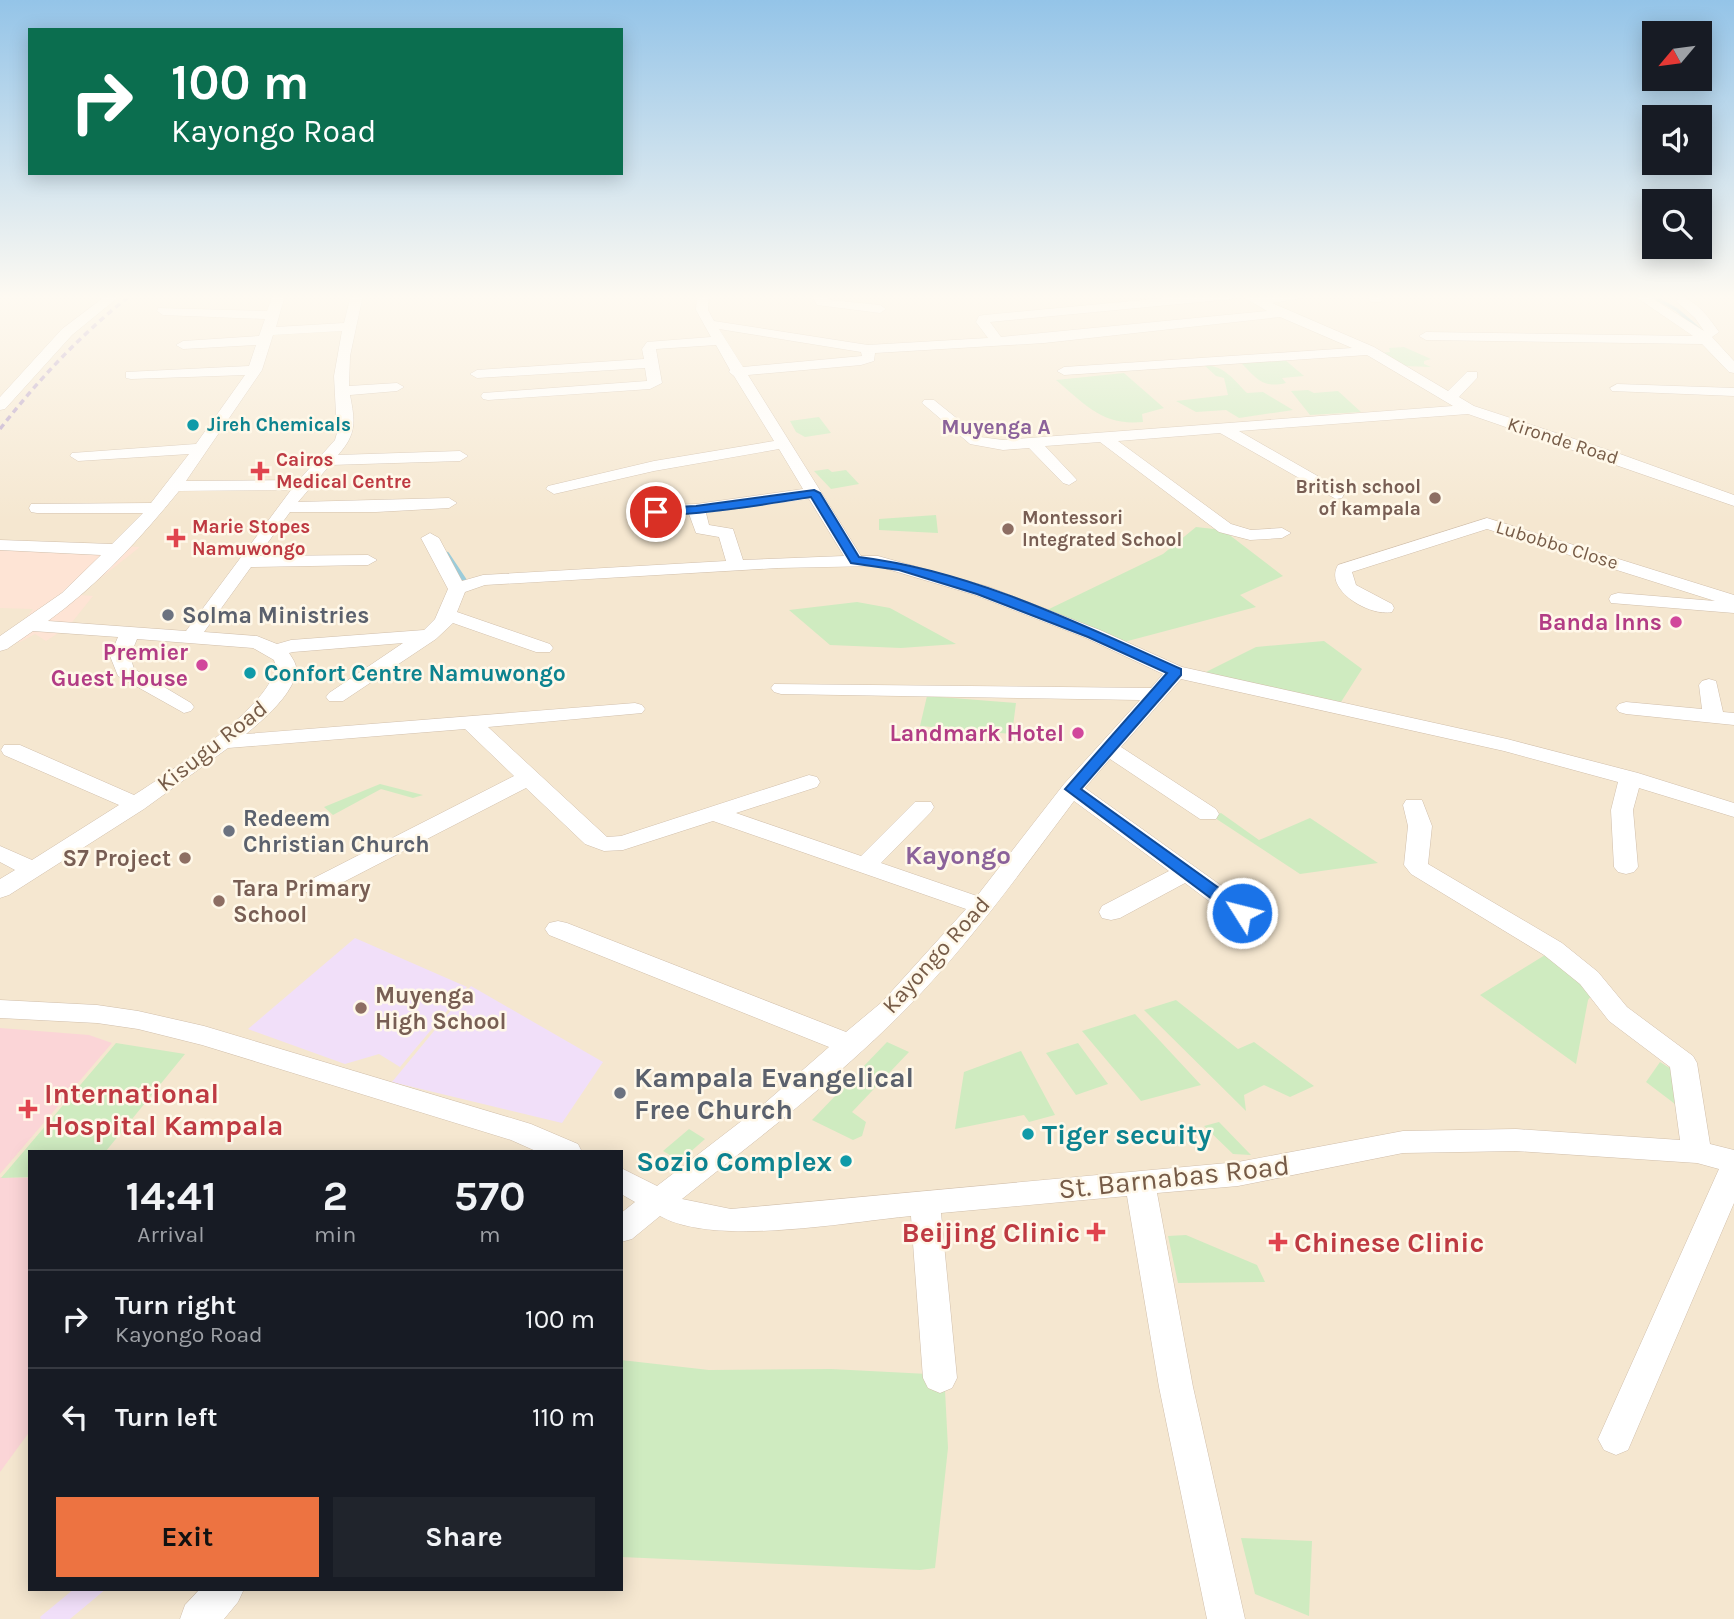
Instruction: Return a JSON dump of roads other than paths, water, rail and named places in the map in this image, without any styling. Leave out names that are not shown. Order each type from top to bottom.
[{"type":"street","points":[[0,406],[32,371]]},
{"type":"street","points":[[131,375],[241,371]]},
{"type":"street","points":[[0,645],[69,597],[118,550],[174,486],[255,371]]},
{"type":"street","points":[[191,637],[285,507],[342,441],[348,428],[342,391],[342,371]]},
{"type":"street","points":[[477,374],[532,371]]},
{"type":"street","points":[[488,396],[650,385],[654,383],[653,371]]},
{"type":"street","points":[[752,371],[736,372],[855,560]]},
{"type":"street","points":[[1064,371],[1070,371]]},
{"type":"street","name":"Kironde Road","points":[[1403,371],[1469,409],[1734,501]]},
{"type":"street","points":[[1449,398],[1472,375]]},
{"type":"street","points":[[342,391],[397,387]]},
{"type":"street","points":[[1617,388],[1734,392]]},
{"type":"street","points":[[929,403],[970,438],[986,444],[1104,438],[1469,409]]},
{"type":"street","points":[[1221,427],[1336,494]]},
{"type":"street","points":[[1104,438],[1225,528],[1250,536],[1282,533]]},
{"type":"street","points":[[1033,443],[1069,480]]},
{"type":"street","points":[[554,489],[635,470],[781,444]]},
{"type":"street","points":[[977,459],[986,444]]},
{"type":"street","points":[[78,456],[202,449]]},
{"type":"street","points":[[325,460],[460,456]]},
{"type":"street","points":[[174,486],[303,485]]},
{"type":"street","points":[[637,511],[696,509],[814,493]]},
{"type":"street","points":[[285,507],[376,507],[449,503]]},
{"type":"street","points":[[37,508],[156,508]]},
{"type":"street","points":[[696,509],[702,529],[727,533],[736,566]]},
{"type":"street","name":"Lubobbo Close","points":[[1385,608],[1354,593],[1342,573],[1349,567],[1487,523],[1734,601]]},
{"type":"street","points":[[430,538],[457,589]]},
{"type":"street","points":[[0,545],[118,550]]},
{"type":"street","points":[[245,562],[368,560]]},
{"type":"street","points":[[336,696],[438,629],[448,615],[457,589],[471,582],[503,577],[855,560],[901,566],[982,591],[1093,634],[1176,672],[1507,745],[1630,778],[1734,810]]},
{"type":"street","points":[[1618,599],[1734,608]]},
{"type":"street","points":[[448,615],[543,648]]},
{"type":"street","points":[[29,625],[257,642],[276,650],[290,646],[429,635]]},
{"type":"street","points":[[129,634],[120,656],[125,672],[184,707]]},
{"type":"street","name":"Kisugu Road","points":[[0,890],[136,804],[224,742],[265,708],[280,689],[286,674],[286,664],[276,650]]},
{"type":"street","name":"Kayongo Road","points":[[623,1228],[775,1110],[891,1008],[982,906],[1072,789],[1176,672]]},
{"type":"street","points":[[1709,685],[1724,718]]},
{"type":"street","points":[[781,688],[1154,694]]},
{"type":"street","points":[[1626,708],[1724,718]]},
{"type":"street","points":[[224,742],[635,709]]},
{"type":"street","points":[[470,722],[593,839],[604,844],[623,843],[809,782]]},
{"type":"street","points":[[1109,749],[1208,814]]},
{"type":"street","points":[[12,750],[136,804]]},
{"type":"street","points":[[315,887],[528,778]]},
{"type":"street","points":[[1626,867],[1622,810],[1630,778]]},
{"type":"street","points":[[1072,789],[1242,913]]},
{"type":"street","points":[[1414,806],[1420,826],[1416,865],[1419,869],[1553,949],[1589,978],[1618,1014],[1683,1063],[1697,1152]]},
{"type":"street","points":[[865,866],[923,807]]},
{"type":"street","points":[[715,814],[982,906]]},
{"type":"street","points":[[0,853],[33,870]]},
{"type":"street","points":[[1111,912],[1186,872]]},
{"type":"street","points":[[558,929],[851,1045]]},
{"type":"street","points":[[0,1009],[97,1014],[138,1020],[521,1132],[563,1150]]},
{"type":"street","name":"St. Barnabas Road","points":[[623,1181],[680,1213],[731,1222],[1140,1184],[1292,1165],[1403,1142],[1516,1140],[1697,1152],[1734,1161]]},
{"type":"street","points":[[1616,1439],[1734,1168]]},
{"type":"street","points":[[1140,1184],[1176,1387],[1226,1619]]},
{"type":"street","points":[[925,1203],[940,1378]]},
{"type":"street","points":[[199,1619],[223,1591]]},
{"type":"waterway","points":[[447,554],[467,584]]},
{"type":"railway","points":[[0,429],[50,371]]},
{"type":"place","name":"Jireh Chemicals","points":[[193,425]]},
{"type":"place","name":"Cairos Medical Centre","points":[[260,471]]},
{"type":"place","name":"British school of kampala","points":[[1435,498]]},
{"type":"place","name":"Montessori Integrated School","points":[[1008,529]]},
{"type":"place","name":"Marie Stopes Namuwongo","points":[[176,538]]},
{"type":"place","name":"Solma Ministries","points":[[168,615]]},
{"type":"place","name":"Banda Inns","points":[[1676,622]]},
{"type":"place","name":"Premier Guest House","points":[[202,665]]},
{"type":"place","name":"Confort Centre Namuwongo","points":[[250,673]]},
{"type":"place","name":"Landmark Hotel","points":[[1078,733]]},
{"type":"place","name":"Redeem Christian Church","points":[[229,831]]},
{"type":"place","name":"S7 Project","points":[[185,858]]},
{"type":"place","name":"Tara Primary School","points":[[219,901]]},
{"type":"place","name":"Muyenga High School","points":[[361,1008]]},
{"type":"place","name":"Kampala Evangelical Free Church","points":[[620,1093]]},
{"type":"place","name":"International Hospital Kampala","points":[[28,1109]]},
{"type":"place","name":"Tiger secuity","points":[[1028,1134]]},
{"type":"place","name":"Sozio Complex","points":[[846,1161]]},
{"type":"place","name":"Beijing Clinic","points":[[1096,1232]]},
{"type":"place","name":"Chinese Clinic","points":[[1278,1242]]},
{"type":"district","name":"Muyenga A","points":[[996,427]]},
{"type":"district","name":"Kayongo","points":[[958,855]]}]
